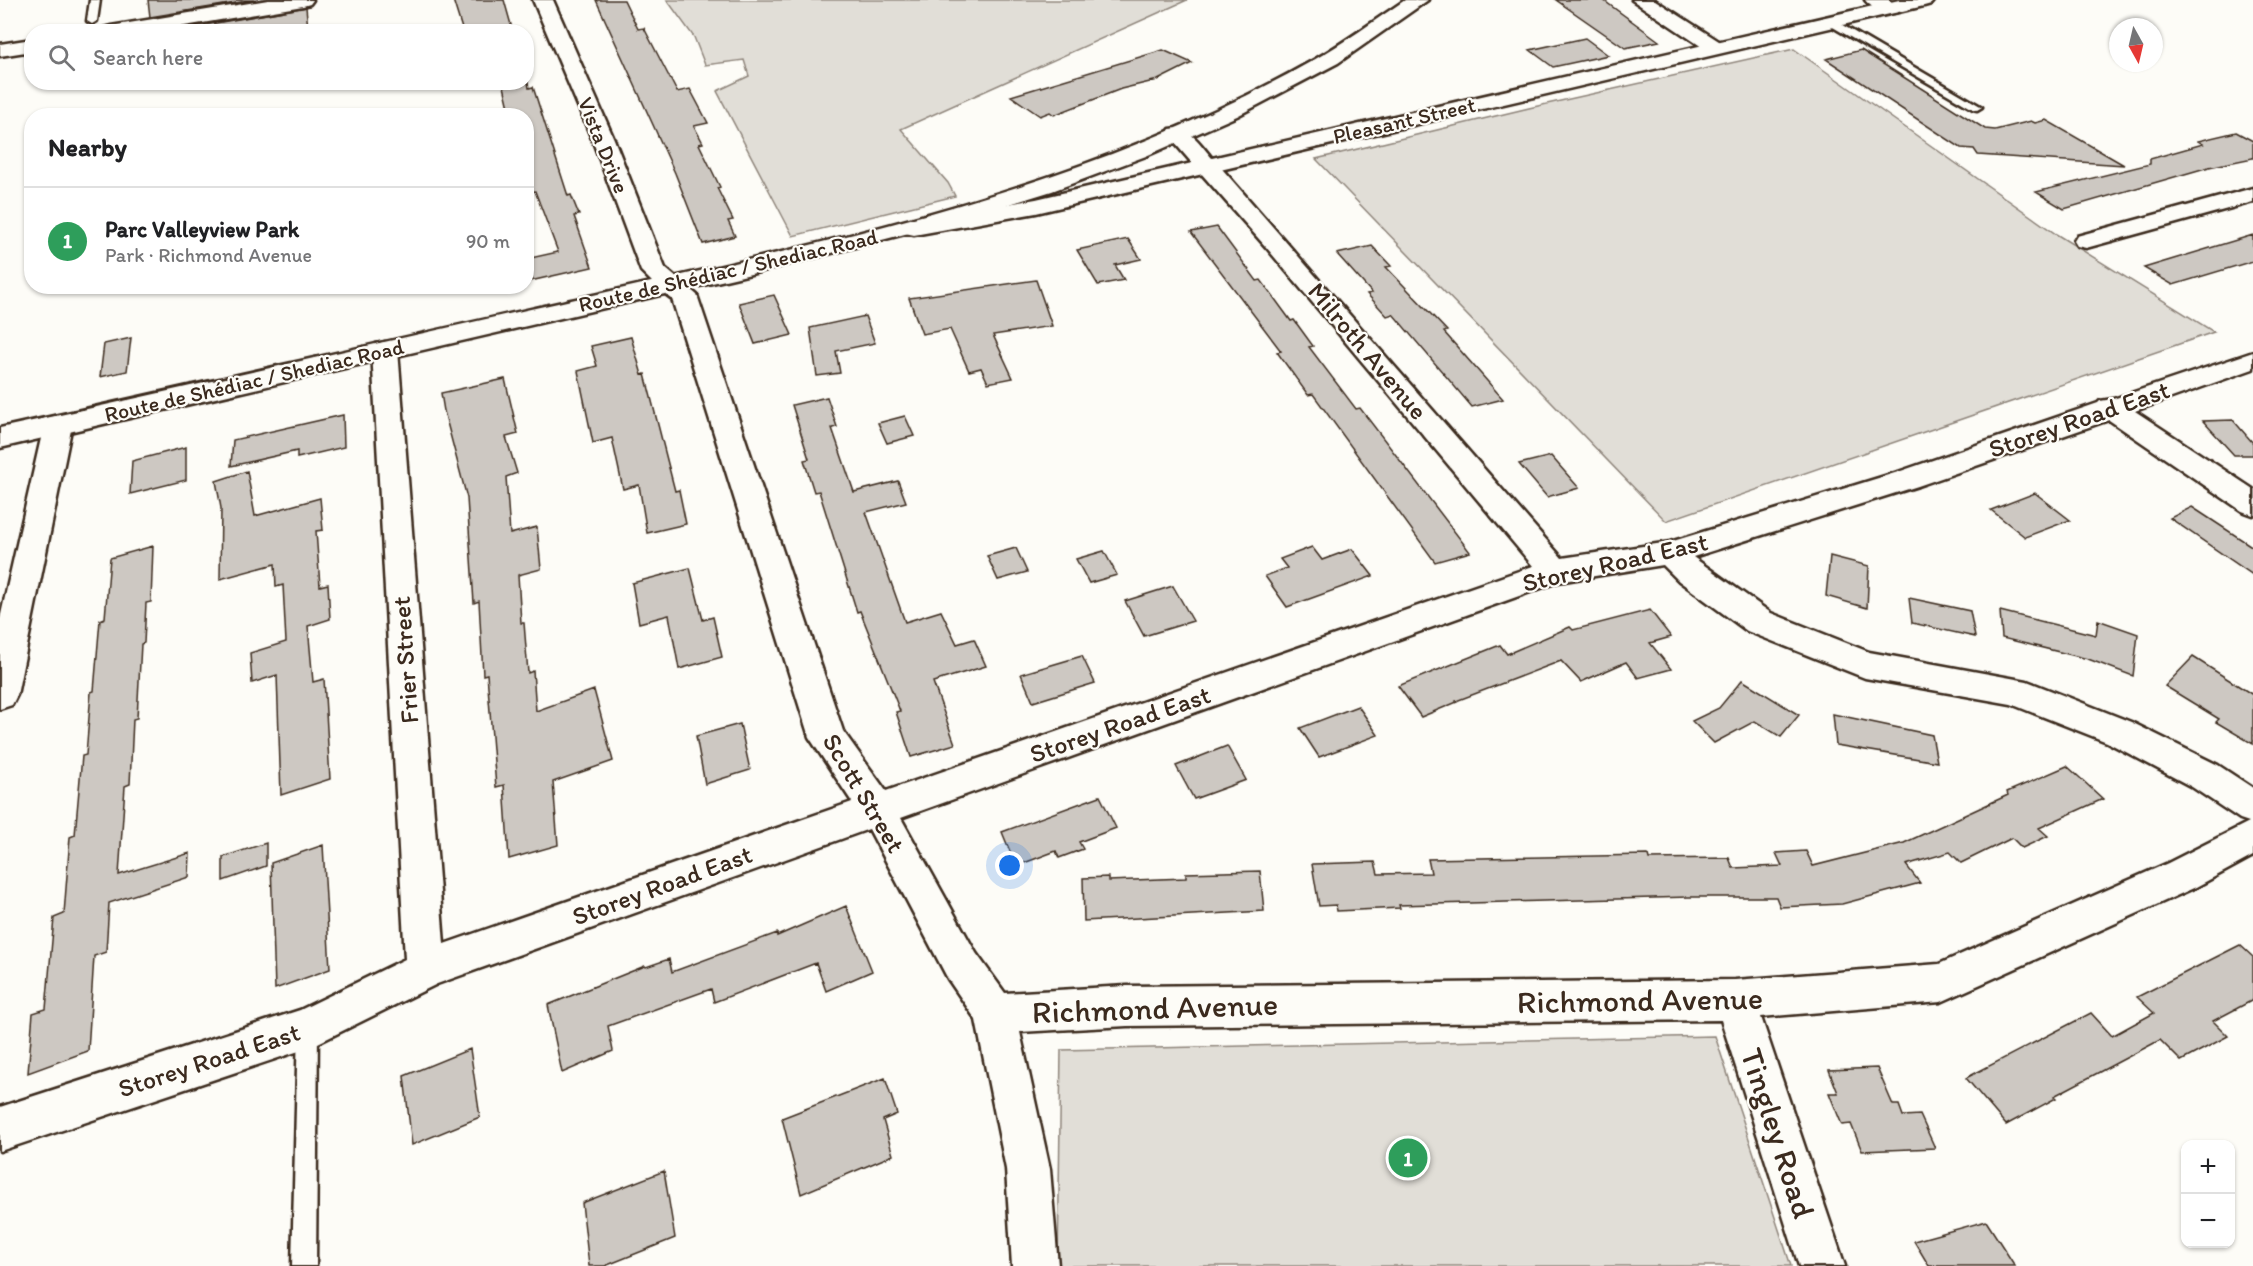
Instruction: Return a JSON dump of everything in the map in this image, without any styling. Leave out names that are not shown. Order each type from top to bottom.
[{"type":"street","points":[[159,24],[303,0]]},
{"type":"street","name":"Vista Drive","points":[[543,0],[603,139],[654,271],[669,285]]},
{"type":"street","name":"Route de Shédiac / Shediac Road","points":[[0,438],[883,234],[1070,175],[1178,134],[1254,99],[1319,65],[1418,0]]},
{"type":"street","points":[[1642,0],[1715,47]]},
{"type":"street","name":"Pleasant Street","points":[[883,234],[1036,206],[1829,21],[1883,4],[1924,0]]},
{"type":"street","points":[[0,50],[24,46]]},
{"type":"street","name":"Milroth Avenue","points":[[1178,134],[1555,571]]},
{"type":"street","points":[[2086,242],[2253,195]]},
{"type":"street","name":"Scott Street","points":[[669,285],[684,295],[827,737],[878,808],[962,966],[995,1013],[1028,1169],[1035,1266]]},
{"type":"street","name":"Frier Street","points":[[385,350],[426,969]]},
{"type":"street","name":"Storey Road East","points":[[0,1129],[308,1028],[426,969],[1555,571],[1670,553],[1908,479],[2253,360]]},
{"type":"street","points":[[2110,408],[2253,504]]},
{"type":"street","points":[[0,695],[58,425]]},
{"type":"street","points":[[1670,553],[1690,573],[1759,622],[1865,665],[2015,691],[2119,732],[2205,776],[2253,808]]},
{"type":"street","name":"Richmond Avenue","points":[[995,1013],[1127,1006],[1735,1000],[1941,983],[2182,875],[2253,837]]},
{"type":"street","name":"Tingley Road","points":[[1735,1000],[1822,1266]]},
{"type":"lane","points":[[92,21],[96,0]]},
{"type":"lane","points":[[1829,21],[1977,107]]},
{"type":"lane","points":[[304,1266],[308,1028]]},
{"type":"shaded area","points":[[667,0],[1187,0],[901,129],[948,183],[955,196],[793,236],[717,91],[749,76],[744,60],[705,65],[694,37]]},
{"type":"shaded area","points":[[1794,49],[2056,234],[2214,332],[1666,521],[1316,159],[1529,108]]},
{"type":"shaded area","points":[[1715,1036],[1791,1266],[1058,1266],[1061,1050]]},
{"type":"building","points":[[148,0],[254,0],[150,17]]},
{"type":"building","points":[[453,0],[504,0],[511,24],[460,24]]},
{"type":"building","points":[[596,0],[624,0],[638,29],[644,28],[677,92],[690,89],[708,123],[694,126],[703,143],[699,144],[733,220],[728,221],[735,236],[703,244],[675,173]]},
{"type":"building","points":[[1556,0],[1603,0],[1659,41],[1625,48]]},
{"type":"building","points":[[306,7],[308,24],[210,24]]},
{"type":"building","points":[[1585,38],[1608,55],[1553,67],[1530,50]]},
{"type":"building","points":[[1163,50],[1192,63],[1158,80],[1121,89],[1054,115],[1050,112],[1040,116],[1011,96]]},
{"type":"building","points":[[1861,50],[1985,129],[1995,130],[2031,121],[2035,123],[2046,120],[2124,165],[1978,155],[1974,149],[1961,148],[1826,59]]},
{"type":"building","points":[[505,90],[534,90],[568,196],[571,195],[579,215],[574,216],[592,267],[534,280],[534,257],[558,252],[534,191],[534,108],[509,108]]},
{"type":"building","points":[[2236,132],[2253,141],[2253,158],[2209,167],[2064,209],[2036,192],[2150,164],[2150,159],[2203,144],[2198,141]]},
{"type":"building","points":[[1217,227],[1257,281],[1261,280],[1291,321],[1294,320],[1313,346],[1309,347],[1356,409],[1360,408],[1470,552],[1435,562],[1313,394],[1308,395],[1277,352],[1281,351],[1191,232]]},
{"type":"building","points":[[2253,235],[2253,261],[2173,285],[2144,268]]},
{"type":"building","points":[[1128,239],[1141,259],[1115,265],[1124,280],[1098,285],[1077,250]]},
{"type":"building","points":[[1372,246],[1391,266],[1386,267],[1447,331],[1444,332],[1503,399],[1472,407],[1393,314],[1387,316],[1367,294],[1372,293],[1337,254]]},
{"type":"building","points":[[1036,280],[1052,326],[993,335],[1013,378],[988,383],[981,368],[969,371],[950,329],[922,334],[909,298]]},
{"type":"building","points":[[774,295],[792,335],[755,344],[739,303]]},
{"type":"building","points":[[865,316],[875,343],[836,351],[840,373],[817,376],[810,328]]},
{"type":"building","points":[[631,337],[642,375],[645,374],[675,491],[679,490],[686,524],[647,533],[639,485],[623,489],[612,438],[593,443],[578,371],[597,366],[591,346]]},
{"type":"building","points":[[131,338],[127,371],[100,377],[104,344]]},
{"type":"building","points":[[505,379],[518,434],[506,437],[517,473],[506,477],[510,534],[537,527],[541,569],[518,575],[521,623],[524,623],[528,673],[533,671],[536,711],[594,690],[613,761],[553,782],[558,845],[509,859],[504,785],[496,787],[487,674],[483,675],[479,601],[474,603],[467,498],[441,393]]},
{"type":"building","points":[[827,397],[837,427],[832,428],[854,492],[898,481],[906,502],[866,512],[905,622],[941,611],[957,644],[974,639],[986,666],[933,682],[955,744],[911,757],[896,712],[900,711],[860,611],[857,612],[819,491],[814,492],[804,460],[809,459],[792,405]]},
{"type":"building","points":[[343,415],[344,447],[297,458],[297,451],[231,466],[233,440]]},
{"type":"building","points":[[905,416],[914,436],[887,443],[878,423]]},
{"type":"building","points":[[2233,420],[2253,443],[2253,455],[2234,455],[2203,421]]},
{"type":"building","points":[[186,447],[186,480],[130,494],[132,461]]},
{"type":"building","points":[[1551,456],[1579,488],[1547,497],[1519,464]]},
{"type":"building","points":[[247,471],[255,516],[320,498],[323,530],[316,531],[320,586],[328,584],[330,619],[308,626],[313,682],[324,679],[330,779],[281,795],[277,675],[252,683],[250,653],[286,642],[283,585],[276,587],[275,564],[220,579],[221,508],[216,481]]},
{"type":"building","points":[[2035,493],[2070,520],[2025,537],[1991,510]]},
{"type":"building","points":[[2192,507],[2253,547],[2253,575],[2170,518]]},
{"type":"building","points":[[153,546],[151,602],[146,603],[144,643],[141,644],[137,718],[133,719],[130,784],[125,786],[119,875],[190,853],[189,877],[109,903],[106,952],[94,956],[88,1051],[28,1073],[33,1013],[46,1009],[54,918],[64,914],[70,837],[75,835],[82,756],[86,755],[91,692],[94,691],[100,620],[105,618],[110,558]]},
{"type":"building","points":[[1312,547],[1322,560],[1352,549],[1373,576],[1287,607],[1265,576],[1287,568],[1280,559]]},
{"type":"building","points":[[1016,548],[1027,572],[998,580],[987,556]]},
{"type":"building","points":[[1104,551],[1117,575],[1089,583],[1076,559]]},
{"type":"building","points":[[1830,556],[1869,566],[1867,608],[1826,596]]},
{"type":"building","points":[[690,568],[703,620],[713,617],[722,657],[679,669],[669,615],[639,623],[632,583]]},
{"type":"building","points":[[1173,586],[1193,621],[1144,636],[1125,601]]},
{"type":"building","points":[[1909,598],[1970,611],[1975,637],[1912,623]]},
{"type":"building","points":[[1650,610],[1671,637],[1650,643],[1671,669],[1638,678],[1626,662],[1581,682],[1561,661],[1456,701],[1421,717],[1398,686],[1500,645],[1507,654],[1570,627],[1573,630]]},
{"type":"building","points":[[2000,611],[2096,635],[2098,620],[2138,634],[2133,676],[2088,659],[2002,638]]},
{"type":"building","points":[[1082,656],[1095,683],[1033,702],[1021,674]]},
{"type":"building","points":[[2193,657],[2253,695],[2253,744],[2216,722],[2219,719],[2165,686]]},
{"type":"building","points":[[1742,680],[1799,715],[1781,737],[1755,721],[1714,743],[1692,721],[1719,708]]},
{"type":"building","points":[[1358,706],[1378,735],[1319,757],[1300,728]]},
{"type":"building","points":[[1833,714],[1932,735],[1937,762],[1836,745]]},
{"type":"building","points":[[740,724],[750,770],[705,784],[696,736]]},
{"type":"building","points":[[1227,746],[1246,780],[1194,799],[1176,766]]},
{"type":"building","points":[[2067,766],[2103,799],[2039,828],[2048,836],[2022,848],[2012,838],[1961,863],[1950,852],[1906,865],[1920,883],[1842,904],[1780,907],[1776,897],[1689,897],[1399,905],[1400,908],[1337,911],[1336,905],[1319,906],[1312,864],[1375,862],[1378,874],[1431,873],[1428,859],[1648,855],[1649,859],[1729,858],[1733,868],[1782,866],[1776,853],[1806,851],[1813,866],[1904,843],[2008,795],[2007,792]]},
{"type":"building","points":[[1100,796],[1116,828],[1079,842],[1083,849],[1059,858],[1056,851],[1016,866],[1002,832]]},
{"type":"building","points":[[266,843],[266,866],[223,881],[223,857]]},
{"type":"building","points":[[323,845],[330,969],[275,989],[271,863]]},
{"type":"building","points":[[1260,871],[1264,911],[1084,921],[1083,878],[1108,877],[1108,881],[1186,878],[1186,873]]},
{"type":"building","points":[[846,906],[872,971],[826,991],[816,963],[714,1002],[711,989],[608,1026],[613,1051],[562,1073],[548,1005],[645,966],[669,959],[672,972],[777,933],[777,936]]},
{"type":"building","points":[[2240,945],[2253,957],[2253,1000],[2213,1021],[2228,1036],[2181,1061],[2160,1040],[2054,1096],[2056,1098],[2006,1125],[1966,1078],[2091,1013],[2112,1036],[2154,1013],[2137,997]]},
{"type":"building","points":[[470,1049],[480,1117],[412,1145],[404,1076]]},
{"type":"building","points":[[1877,1068],[1893,1105],[1899,1105],[1903,1116],[1920,1115],[1935,1148],[1862,1151],[1851,1124],[1842,1125],[1829,1093],[1838,1093],[1829,1070]]},
{"type":"building","points":[[885,1078],[897,1114],[883,1120],[893,1155],[801,1194],[782,1118]]},
{"type":"building","points":[[664,1171],[675,1238],[605,1266],[589,1266],[582,1203]]},
{"type":"building","points":[[1986,1221],[2015,1266],[1929,1266],[1914,1241]]},
{"type":"place","name":"Parc Valleyview Park","points":[[1408,1158]]}]
